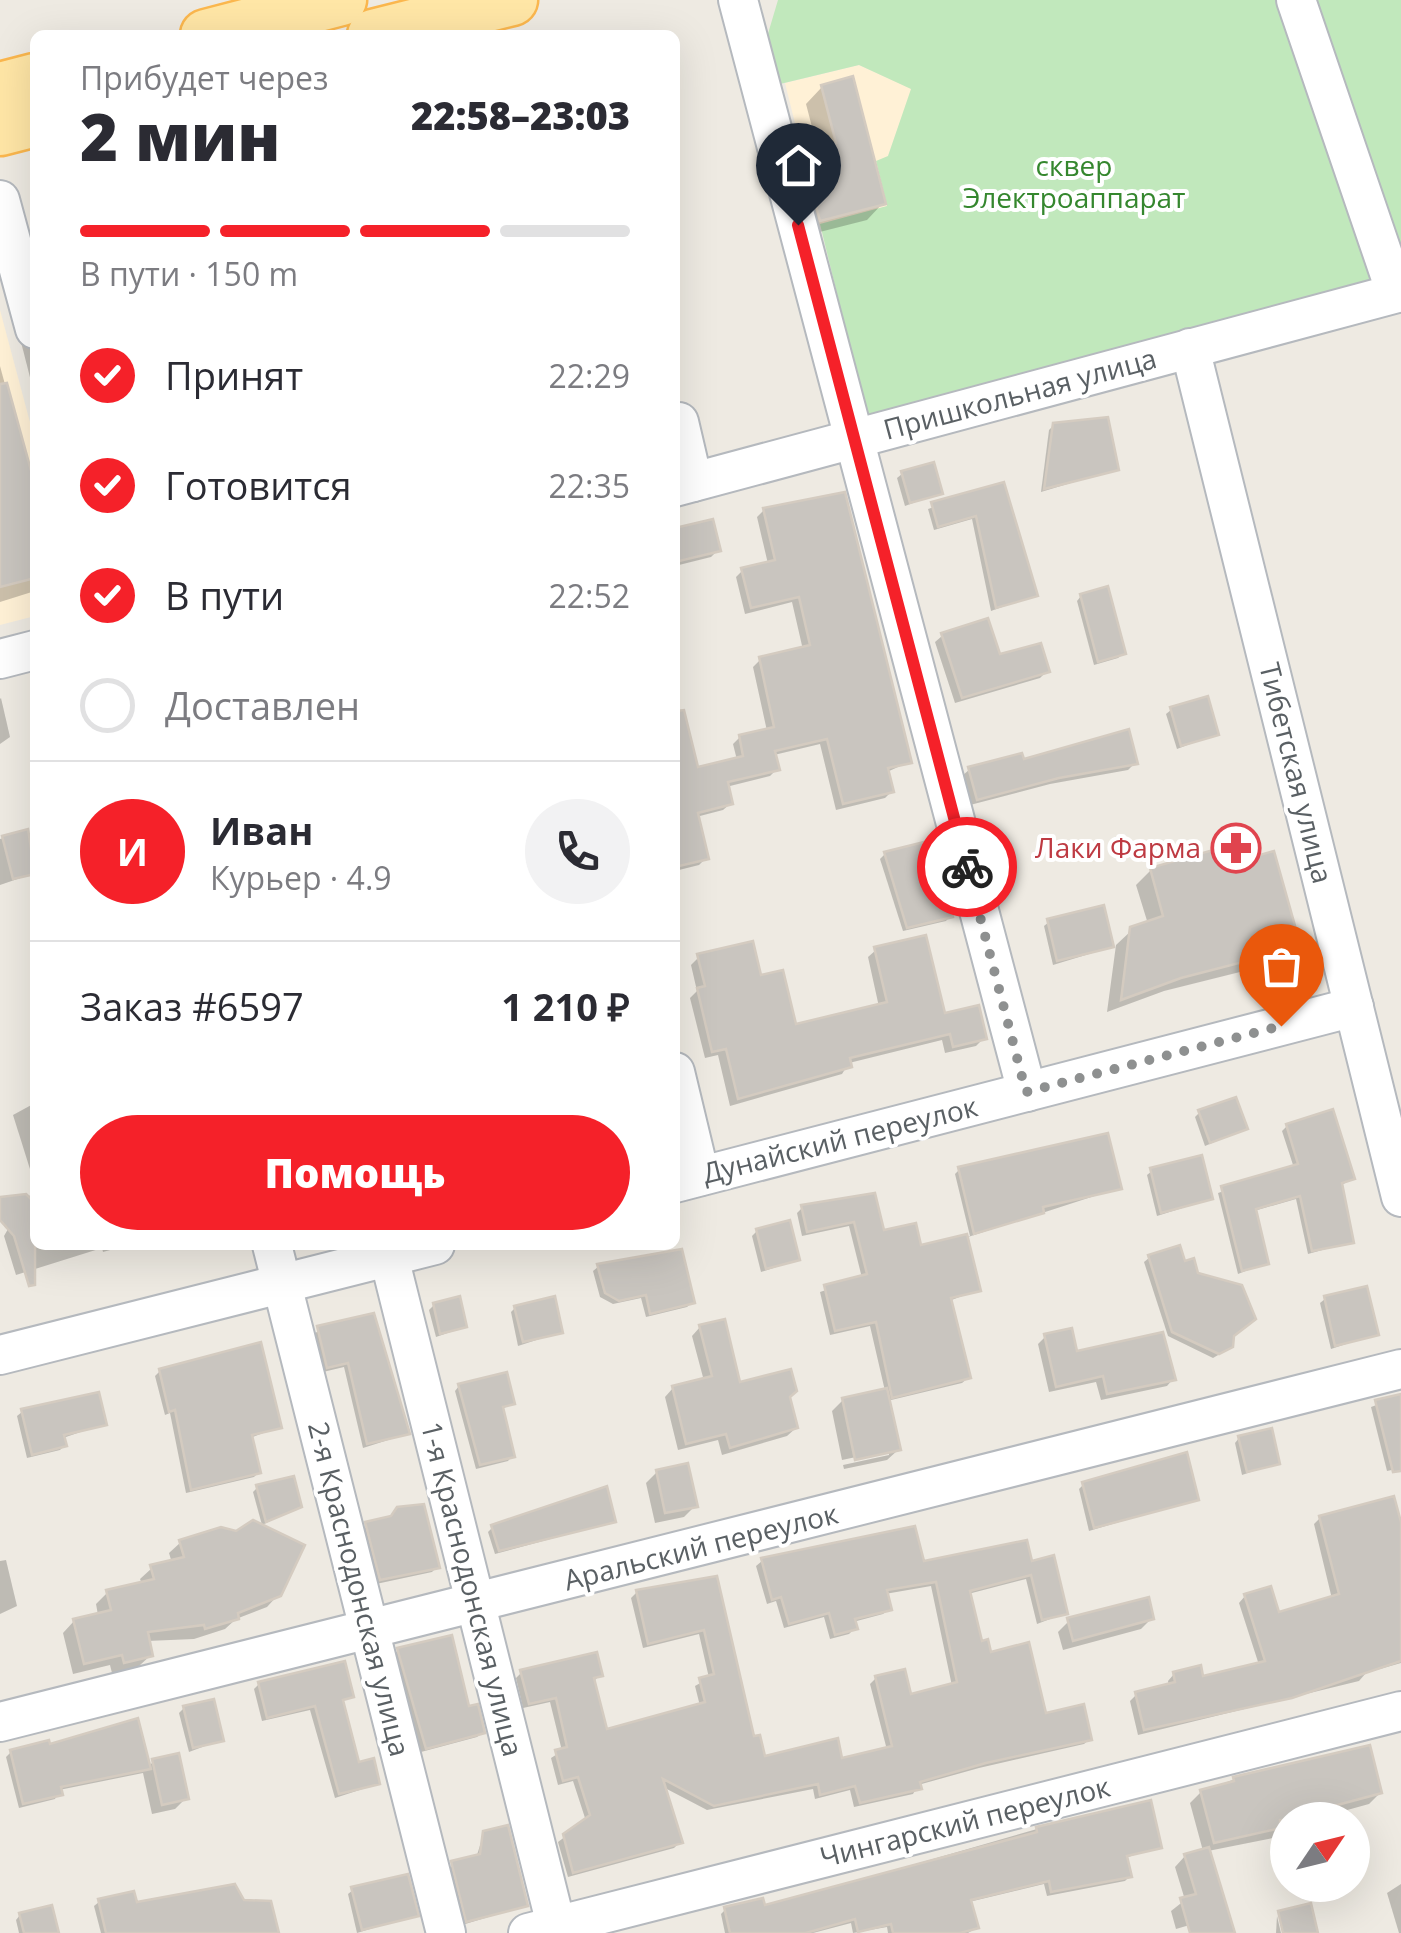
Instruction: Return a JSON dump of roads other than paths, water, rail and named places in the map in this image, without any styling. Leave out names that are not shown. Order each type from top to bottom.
[{"type":"main road","points":[[216,22],[341,0]]},
{"type":"main road","points":[[393,30],[512,0]]},
{"type":"main road","points":[[0,88],[30,80]]},
{"type":"main road","points":[[0,130],[30,121]]},
{"type":"street","points":[[738,0],[1026,1092]]},
{"type":"street","points":[[1296,0],[1398,293]]},
{"type":"street","points":[[0,200],[30,311]]},
{"type":"street","name":"Пришкольная улица","points":[[684,484],[1398,293]]},
{"type":"street","name":"Тибетская улица","points":[[1190,348],[1401,1197]]},
{"type":"street","points":[[680,443],[684,484]]},
{"type":"street","points":[[0,659],[30,651]]},
{"type":"street","name":"Дунайский переулок","points":[[688,1180],[1354,1007]]},
{"type":"street","points":[[680,1114],[688,1180]]},
{"type":"street","name":"2-я Краснодонская улица","points":[[273,1250],[446,1933]]},
{"type":"street","points":[[0,1355],[282,1285],[387,1251]]},
{"type":"street","name":"1-я Краснодонская улица","points":[[387,1251],[476,1604],[547,1931]]},
{"type":"street","name":"Аральский переулок","points":[[0,1722],[1401,1369]]},
{"type":"street","name":"Чингарский переулок","points":[[547,1931],[1401,1711]]},
{"type":"place","name":"Лаки Фарма","points":[[1236,848]]},
{"type":"park label","name":"cквер Электроаппарат","points":[[1074,182]]}]
